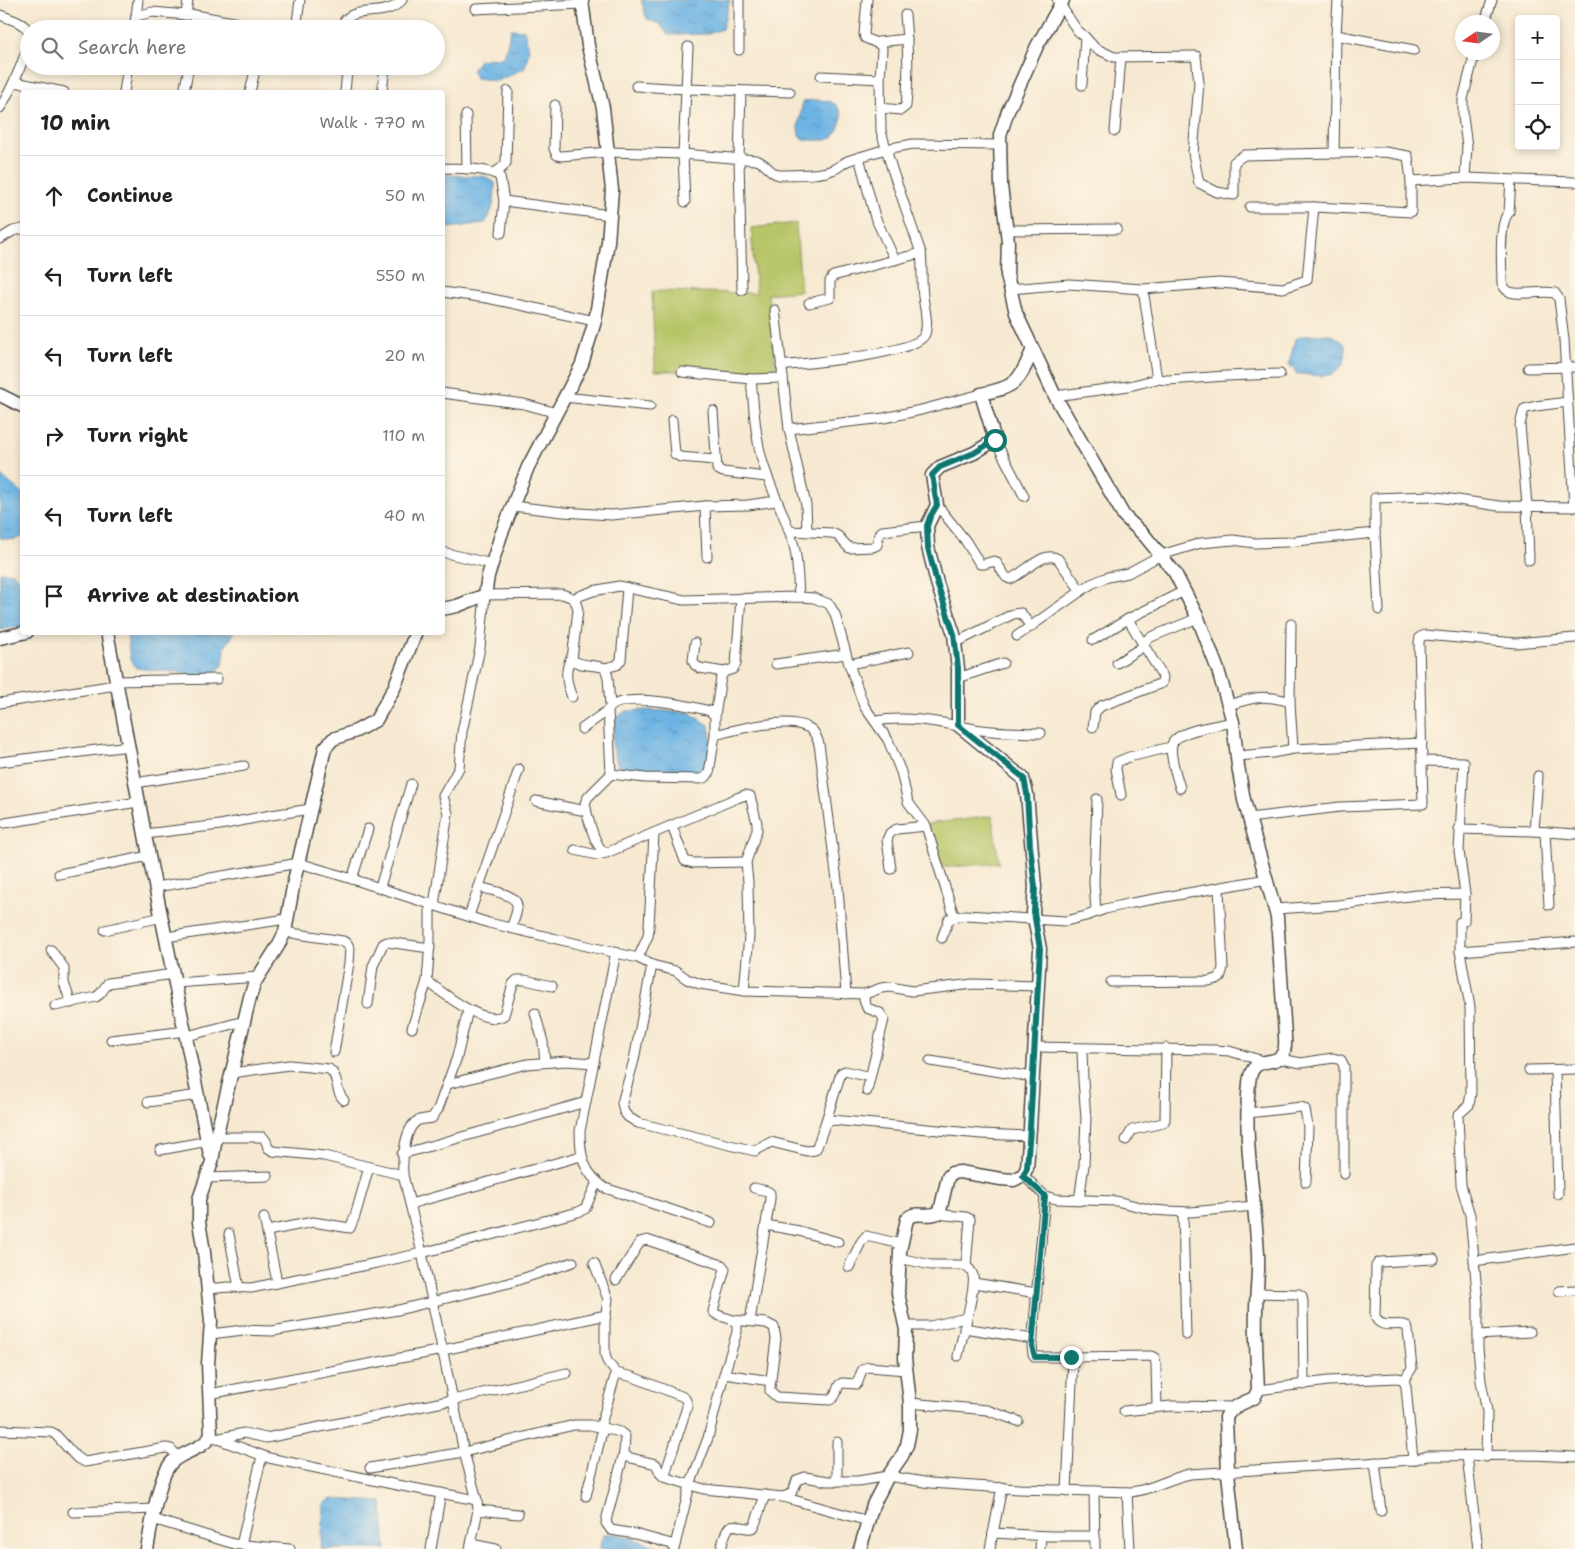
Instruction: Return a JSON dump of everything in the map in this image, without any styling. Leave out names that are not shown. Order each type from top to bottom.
[{"type":"street","points":[[135,20],[138,0]]},
{"type":"street","points":[[188,0],[192,20]]},
{"type":"street","points":[[297,20],[300,0]]},
{"type":"street","points":[[342,20],[346,13],[358,4],[391,7],[398,5],[402,0]]},
{"type":"street","points":[[739,0],[739,50]]},
{"type":"street","points":[[867,0],[865,38],[878,42],[907,39]]},
{"type":"street","points":[[1334,153],[1338,0]]},
{"type":"street","points":[[1487,15],[1492,0]]},
{"type":"street","points":[[1060,1],[1077,30],[1095,48],[1114,57],[1196,56],[1199,83],[1193,153],[1199,183],[1208,188],[1217,192],[1234,195],[1234,162],[1244,155],[1386,152],[1408,156],[1411,181],[1410,212],[1250,207]]},
{"type":"street","points":[[1060,1],[1037,46],[1008,111],[1000,135],[1001,186],[1008,241],[1007,275],[1010,290],[1016,313],[1032,351],[1055,396],[1124,516],[1146,536],[1175,573],[1198,618],[1229,705],[1238,766],[1249,818],[1277,917],[1286,1036],[1285,1049],[1282,1055],[1258,1064],[1251,1073],[1248,1113],[1248,1151],[1258,1254],[1256,1331],[1258,1390],[1254,1398],[1234,1407],[1226,1417],[1228,1473],[1236,1549]]},
{"type":"street","points":[[412,1028],[427,981],[432,904],[448,813],[443,796],[459,768],[462,732],[480,648],[485,595],[492,564],[501,535],[528,467],[582,364],[595,321],[608,242],[612,190],[603,108],[588,46],[582,2],[476,9]]},
{"type":"street","points":[[136,16],[153,12],[221,20]]},
{"type":"street","points":[[0,15],[20,24]]},
{"type":"street","points":[[880,108],[901,110],[906,106],[908,77],[905,15]]},
{"type":"street","points":[[1336,35],[1414,50]]},
{"type":"street","points":[[1082,86],[1085,37]]},
{"type":"street","points":[[781,366],[873,355],[921,340],[925,335],[921,254],[913,226],[900,195],[881,131],[880,79],[882,50],[878,42]]},
{"type":"street","points":[[685,202],[683,154],[688,47]]},
{"type":"street","points":[[1114,131],[1121,57]]},
{"type":"street","points":[[1465,178],[1467,146],[1463,117],[1463,99],[1473,60]]},
{"type":"street","points":[[0,108],[15,82],[20,66]]},
{"type":"street","points":[[124,90],[127,75]]},
{"type":"street","points":[[184,90],[187,75]]},
{"type":"street","points":[[250,90],[254,75]]},
{"type":"street","points":[[345,90],[347,75]]},
{"type":"street","points":[[382,90],[384,75]]},
{"type":"street","points":[[821,76],[880,79]]},
{"type":"street","points":[[15,82],[54,90]]},
{"type":"street","points":[[636,86],[686,90],[790,92]]},
{"type":"street","points":[[494,173],[506,163],[508,91]]},
{"type":"street","points":[[741,91],[739,159],[742,290]]},
{"type":"street","points":[[555,105],[554,149],[557,155],[608,152],[683,154],[739,159],[760,161],[774,174],[779,175],[824,173],[836,169],[844,162],[859,157],[913,144],[999,145]]},
{"type":"street","points":[[466,115],[467,169]]},
{"type":"street","points":[[859,157],[870,202],[895,260]]},
{"type":"street","points":[[445,168],[494,173],[500,177],[504,201],[501,233]]},
{"type":"street","points":[[1411,181],[1465,178],[1575,182]]},
{"type":"street","points":[[1379,610],[1375,498],[1430,496],[1499,506],[1575,507],[1568,402],[1570,366],[1559,300],[1555,293],[1547,291],[1511,293],[1505,289],[1502,283],[1502,233],[1506,215],[1510,212],[1511,180]]},
{"type":"street","points":[[504,201],[610,215]]},
{"type":"street","points":[[1010,290],[1069,284],[1143,289],[1219,283],[1283,288],[1307,280],[1314,208]]},
{"type":"street","points":[[0,239],[13,231],[20,229]]},
{"type":"street","points":[[1006,230],[1117,229]]},
{"type":"street","points":[[809,303],[830,298],[830,281],[833,276],[921,254]]},
{"type":"street","points":[[1143,289],[1157,379]]},
{"type":"street","points":[[445,292],[487,298],[595,321]]},
{"type":"street","points":[[775,310],[789,429],[806,506],[807,531]]},
{"type":"street","points":[[789,429],[884,418],[996,391],[1015,383],[1025,368],[1032,351]]},
{"type":"street","points":[[1528,368],[1570,366]]},
{"type":"street","points":[[682,372],[751,379],[783,378]]},
{"type":"street","points":[[1055,396],[1129,386],[1157,379],[1280,374]]},
{"type":"street","points":[[751,379],[758,438],[767,477],[789,531],[798,568],[799,597]]},
{"type":"street","points":[[445,393],[524,404],[557,413]]},
{"type":"street","points":[[0,394],[20,405]]},
{"type":"street","points":[[980,394],[995,440],[1024,496]]},
{"type":"street","points":[[564,397],[650,406]]},
{"type":"street","points":[[1529,560],[1527,505],[1520,424],[1524,409],[1568,402]]},
{"type":"street","points":[[713,411],[717,468],[723,472],[767,477]]},
{"type":"street","points":[[672,420],[675,454],[715,460]]},
{"type":"street","points":[[995,440],[974,453],[940,467],[932,475],[937,505],[965,540],[980,564],[994,561],[1006,577],[1010,579],[1046,556],[1054,556],[1081,591]]},
{"type":"street","points":[[513,506],[564,512],[611,514],[705,506],[748,505],[776,501]]},
{"type":"street","points":[[937,505],[927,526],[928,548],[937,583],[954,634],[958,678],[958,725]]},
{"type":"street","points":[[705,506],[707,557]]},
{"type":"street","points":[[789,531],[832,533],[838,536],[848,548],[854,549],[877,545],[879,534],[882,531],[927,526]]},
{"type":"street","points":[[1017,636],[1100,579],[1128,574],[1161,555],[1214,540],[1255,543],[1287,542],[1375,533]]},
{"type":"street","points":[[445,553],[492,564]]},
{"type":"street","points":[[445,608],[485,595],[562,594],[574,598],[609,587],[626,588],[684,600],[799,597],[824,601],[833,608],[849,664],[864,706],[888,740],[896,755],[908,802],[926,826],[954,916]]},
{"type":"street","points":[[572,656],[573,661],[578,664],[597,665],[605,668],[617,666],[621,660],[626,588]]},
{"type":"street","points":[[1092,640],[1128,619],[1184,591]]},
{"type":"street","points":[[572,696],[567,683],[567,666],[572,656],[578,610],[574,598]]},
{"type":"street","points":[[695,643],[693,661],[695,665],[700,668],[724,672],[733,669],[736,664],[741,598]]},
{"type":"street","points":[[955,643],[1012,614],[1021,613],[1031,627]]},
{"type":"street","points":[[1117,664],[1144,646],[1145,641],[1151,637],[1198,618]]},
{"type":"street","points":[[1093,727],[1095,712],[1101,706],[1162,683],[1161,673],[1128,619]]},
{"type":"street","points":[[1292,624],[1290,702],[1293,749]]},
{"type":"street","points":[[0,638],[20,634]]},
{"type":"street","points":[[108,635],[138,802],[198,1095],[212,1139]]},
{"type":"street","points":[[214,1438],[209,1394],[211,1334],[208,1289],[198,1212],[199,1198],[212,1162],[212,1139],[232,1073],[250,997],[258,977],[285,932],[298,863],[325,748],[333,738],[356,731],[376,720],[394,688],[415,635]]},
{"type":"street","points":[[1249,818],[1340,807],[1423,804],[1418,642],[1420,636],[1516,643],[1575,638]]},
{"type":"street","points":[[849,664],[908,652]]},
{"type":"street","points":[[776,664],[846,654]]},
{"type":"street","points":[[958,678],[1003,663]]},
{"type":"street","points":[[605,668],[608,677],[611,774],[585,801],[586,811],[600,850],[606,853]]},
{"type":"street","points":[[611,774],[646,778],[701,779],[706,777],[709,773],[715,735],[714,716],[721,677],[724,672]]},
{"type":"street","points":[[0,703],[116,683],[217,679]]},
{"type":"street","points":[[1229,705],[1263,696],[1290,702]]},
{"type":"street","points":[[582,729],[615,704],[631,700],[661,702],[702,709],[710,711],[714,716]]},
{"type":"street","points":[[874,721],[906,719],[976,729],[1042,733]]},
{"type":"street","points":[[1180,788],[1171,747],[1174,739],[1180,735],[1233,722]]},
{"type":"street","points":[[715,735],[748,727],[774,724],[809,728],[816,735],[838,888],[846,994]]},
{"type":"street","points":[[936,1214],[942,1206],[948,1177],[952,1173],[960,1172],[1001,1180],[1014,1180],[1023,1176],[1027,1168],[1040,949],[1034,912],[1035,887],[1024,778],[958,725]]},
{"type":"street","points":[[1238,756],[1293,749],[1422,743]]},
{"type":"street","points":[[0,762],[129,746]]},
{"type":"street","points":[[1122,795],[1116,769],[1117,762],[1128,757],[1171,747]]},
{"type":"street","points":[[1423,761],[1464,762],[1459,851],[1465,894],[1464,921],[1460,922],[1460,951],[1470,1007],[1471,1093],[1469,1105],[1458,1115],[1461,1185],[1470,1215],[1478,1303],[1481,1381],[1487,1411],[1486,1457]]},
{"type":"street","points":[[135,783],[244,766]]},
{"type":"street","points":[[469,916],[519,769]]},
{"type":"street","points":[[1534,831],[1538,776]]},
{"type":"street","points":[[380,888],[411,784]]},
{"type":"street","points":[[575,850],[597,855],[606,853],[737,798],[750,796],[756,816],[756,830],[746,862],[749,936],[744,991]]},
{"type":"street","points":[[1096,912],[1094,883],[1097,799]]},
{"type":"street","points":[[536,801],[586,811]]},
{"type":"street","points":[[5,823],[138,802]]},
{"type":"street","points":[[145,834],[220,825],[311,809]]},
{"type":"street","points":[[672,826],[685,861],[693,863],[746,862]]},
{"type":"street","points":[[891,869],[887,840],[890,832],[897,829],[926,826]]},
{"type":"street","points":[[352,878],[368,829]]},
{"type":"street","points":[[1459,829],[1575,834]]},
{"type":"street","points":[[1545,832],[1549,905]]},
{"type":"street","points":[[638,958],[648,936],[654,834]]},
{"type":"street","points":[[59,874],[149,856]]},
{"type":"street","points":[[156,887],[298,863],[511,928],[638,958],[652,965],[676,971],[687,979],[700,984],[744,991],[846,994],[865,994],[890,987],[912,991],[974,984],[1038,986]]},
{"type":"street","points":[[942,938],[949,919],[954,916],[966,915],[1066,921],[1132,903],[1267,879]]},
{"type":"street","points":[[479,887],[510,896],[516,902],[517,909],[511,928]]},
{"type":"street","points":[[1111,982],[1209,981],[1220,978],[1223,968],[1219,888]]},
{"type":"street","points":[[1275,909],[1338,905],[1417,895],[1465,894]]},
{"type":"street","points":[[104,930],[162,917]]},
{"type":"street","points":[[166,937],[288,919]]},
{"type":"street","points":[[285,932],[343,940],[350,948],[350,964],[334,1052]]},
{"type":"street","points":[[368,1004],[373,966],[383,944],[387,942],[430,948]]},
{"type":"street","points":[[1460,951],[1575,942]]},
{"type":"street","points":[[51,950],[64,968],[64,983],[72,1003]]},
{"type":"street","points":[[616,952],[580,1131],[581,1156],[597,1182],[605,1188],[711,1223]]},
{"type":"street","points":[[652,965],[634,1060],[622,1103],[624,1112],[638,1123],[754,1151],[771,1142],[807,1151],[815,1150],[841,1073],[845,1071],[870,1076]]},
{"type":"street","points":[[55,1006],[96,997],[108,983],[258,977]]},
{"type":"street","points":[[427,981],[468,1010],[499,1017],[504,1014],[517,980],[552,986]]},
{"type":"street","points":[[865,994],[864,1000],[867,1008],[880,1013],[884,1019],[866,1091]]},
{"type":"street","points":[[468,1010],[457,1057],[435,1115],[432,1118],[416,1122],[405,1143],[402,1154],[403,1175],[422,1253],[464,1452],[477,1500],[478,1510],[470,1547],[496,1549]]},
{"type":"street","points":[[535,1013],[543,1042],[545,1062]]},
{"type":"street","points":[[111,1040],[186,1034],[244,1021]]},
{"type":"street","points":[[1034,1047],[1082,1049],[1166,1048],[1229,1052],[1301,1063],[1333,1058],[1341,1060],[1344,1066],[1344,1174]]},
{"type":"street","points":[[1126,1140],[1132,1130],[1163,1123],[1165,1120],[1166,1048]]},
{"type":"street","points":[[1079,1201],[1084,1165],[1086,1118],[1082,1080],[1082,1049]]},
{"type":"street","points":[[448,1084],[527,1064],[566,1061],[594,1063]]},
{"type":"street","points":[[930,1061],[1033,1076]]},
{"type":"street","points":[[232,1073],[289,1064],[329,1069],[336,1076],[337,1092],[344,1100]]},
{"type":"street","points":[[1529,1070],[1575,1069]]},
{"type":"street","points":[[1555,1070],[1558,1194]]},
{"type":"street","points":[[148,1102],[198,1095]]},
{"type":"street","points":[[402,1154],[586,1102]]},
{"type":"street","points":[[1248,1113],[1305,1108],[1308,1127],[1306,1182]]},
{"type":"street","points":[[825,1124],[828,1121],[837,1120],[981,1134],[1030,1136]]},
{"type":"street","points":[[160,1150],[212,1139],[263,1137],[268,1148],[273,1151],[324,1156],[403,1175]]},
{"type":"street","points":[[410,1204],[581,1156]]},
{"type":"street","points":[[267,1231],[313,1222],[350,1228],[358,1209],[369,1167]]},
{"type":"street","points":[[205,1178],[268,1176]]},
{"type":"street","points":[[1023,1176],[1045,1196],[1056,1199],[1079,1201],[1110,1200],[1153,1210],[1183,1212],[1254,1206]]},
{"type":"street","points":[[208,1289],[251,1288],[422,1253],[578,1212],[586,1209],[597,1182]]},
{"type":"street","points":[[750,1321],[770,1193],[754,1188]]},
{"type":"street","points":[[1045,1196],[1033,1354],[1035,1357],[1152,1356],[1155,1358],[1156,1364],[1157,1407]]},
{"type":"street","points":[[1183,1212],[1186,1335]]},
{"type":"street","points":[[860,1549],[873,1505],[907,1446],[910,1430],[905,1326],[898,1293],[901,1244],[909,1216],[914,1214],[936,1214],[970,1219],[966,1266]]},
{"type":"street","points":[[264,1218],[278,1282]]},
{"type":"street","points":[[766,1225],[799,1231],[838,1242]]},
{"type":"street","points":[[229,1234],[239,1288]]},
{"type":"street","points":[[849,1267],[860,1242],[866,1236],[901,1244]]},
{"type":"street","points":[[616,1280],[640,1242],[647,1240],[722,1265],[725,1269],[713,1311],[716,1315],[732,1320],[771,1324],[776,1332],[770,1391],[777,1397],[830,1400],[834,1399],[839,1385],[842,1383],[857,1384],[861,1371],[864,1368],[906,1370]]},
{"type":"street","points":[[1474,1261],[1575,1247]]},
{"type":"street","points":[[900,1258],[931,1265],[960,1264],[966,1266],[972,1272],[974,1283],[958,1356]]},
{"type":"street","points":[[1413,1460],[1404,1380],[1412,1368],[1408,1330],[1407,1326],[1404,1325],[1383,1324],[1377,1320],[1376,1266],[1381,1262],[1434,1260]]},
{"type":"street","points":[[211,1334],[243,1330],[272,1332],[433,1303],[509,1283],[573,1262]]},
{"type":"street","points":[[594,1263],[608,1299],[604,1330],[607,1361],[616,1373],[633,1377],[681,1396],[687,1402],[688,1407],[664,1477]]},
{"type":"street","points":[[974,1283],[1037,1294]]},
{"type":"street","points":[[1559,1290],[1575,1290]]},
{"type":"street","points":[[1257,1293],[1299,1294],[1302,1296],[1304,1302],[1304,1385]]},
{"type":"street","points":[[209,1394],[443,1350],[606,1315]]},
{"type":"street","points":[[370,1468],[464,1452],[574,1425],[582,1424],[602,1428],[623,1434],[625,1440],[624,1453],[607,1517],[608,1527],[611,1530],[635,1534],[674,1547],[690,1485],[708,1438],[737,1332],[737,1324],[732,1320]]},
{"type":"street","points":[[905,1326],[965,1323],[1033,1339]]},
{"type":"street","points":[[1478,1335],[1530,1332]]},
{"type":"street","points":[[1067,1491],[1074,1363],[1071,1357]]},
{"type":"street","points":[[147,1549],[154,1514],[165,1473],[170,1463],[214,1438],[244,1433],[266,1438],[453,1400],[567,1373]]},
{"type":"street","points":[[586,1496],[616,1373]]},
{"type":"street","points":[[724,1374],[770,1382]]},
{"type":"street","points":[[1258,1390],[1354,1379],[1398,1378],[1404,1380]]},
{"type":"street","points":[[910,1403],[987,1410],[1018,1421]]},
{"type":"street","points":[[1124,1411],[1157,1407],[1234,1407]]},
{"type":"street","points":[[0,1430],[51,1432],[76,1457],[85,1462],[166,1448],[171,1449],[178,1457]]},
{"type":"street","points":[[214,1438],[262,1456],[477,1500]]},
{"type":"street","points":[[837,1442],[837,1481]]},
{"type":"street","points":[[624,1453],[627,1457],[656,1464],[664,1477],[690,1485],[717,1491],[783,1497],[868,1521]]},
{"type":"street","points":[[783,1497],[792,1493],[797,1480],[801,1477],[858,1481],[888,1476],[930,1483],[1067,1491],[1127,1492],[1141,1491],[1190,1474],[1413,1460],[1427,1456],[1486,1457],[1534,1455],[1575,1457]]},
{"type":"street","points":[[241,1545],[262,1456]]},
{"type":"street","points":[[1467,1456],[1478,1549]]},
{"type":"street","points":[[1375,1462],[1381,1510]]},
{"type":"street","points":[[990,1549],[1002,1487]]},
{"type":"street","points":[[1094,1491],[1095,1549]]},
{"type":"street","points":[[1127,1492],[1130,1549]]},
{"type":"street","points":[[431,1549],[442,1493]]},
{"type":"street","points":[[721,1549],[730,1526],[734,1525],[748,1529],[754,1527],[765,1495]]},
{"type":"street","points":[[478,1510],[518,1514]]},
{"type":"street","points":[[73,1512],[154,1514],[241,1545],[290,1549]]},
{"type":"street","points":[[993,1533],[1041,1536],[1094,1536]]},
{"type":"street","points":[[1040,1549],[1041,1536]]},
{"type":"green space","points":[[796,223],[801,291],[768,294],[776,371],[655,371],[652,291],[756,293],[751,228]]},
{"type":"green space","points":[[992,816],[999,863],[938,868],[927,824]]},
{"type":"water","points":[[641,0],[730,1],[722,29],[707,34],[668,35],[660,24],[647,19]]},
{"type":"water","points":[[511,29],[524,30],[529,50],[525,68],[497,81],[476,78],[472,70],[479,60],[504,57]]},
{"type":"water","points":[[817,100],[834,103],[842,117],[834,136],[830,139],[805,140],[799,136],[798,127],[803,101]]},
{"type":"water","points":[[445,175],[484,176],[495,183],[493,204],[485,223],[445,230]]},
{"type":"water","points":[[1331,334],[1344,343],[1345,358],[1341,367],[1329,375],[1297,374],[1289,364],[1295,339],[1306,335]]},
{"type":"water","points":[[0,475],[20,491],[20,538],[13,540],[0,538]]},
{"type":"water","points":[[0,572],[14,573],[20,583],[20,626],[0,630]]},
{"type":"water","points":[[127,635],[233,635],[225,647],[223,666],[209,676],[136,668],[130,659]]},
{"type":"water","points":[[626,711],[688,712],[709,725],[711,752],[700,775],[639,774],[617,764],[612,743],[616,718]]},
{"type":"water","points":[[331,1499],[382,1502],[386,1549],[321,1549],[324,1504]]},
{"type":"water","points":[[604,1534],[619,1534],[665,1549],[599,1549]]},
{"type":"route","points":[[995,440],[974,453],[940,467],[932,475],[937,505],[927,526],[928,548],[937,583],[954,634],[958,668],[958,725],[1024,778],[1027,794],[1035,887],[1034,912],[1040,949],[1030,1128],[1027,1168],[1023,1176],[1045,1196],[1032,1346],[1035,1357],[1071,1357]]}]
